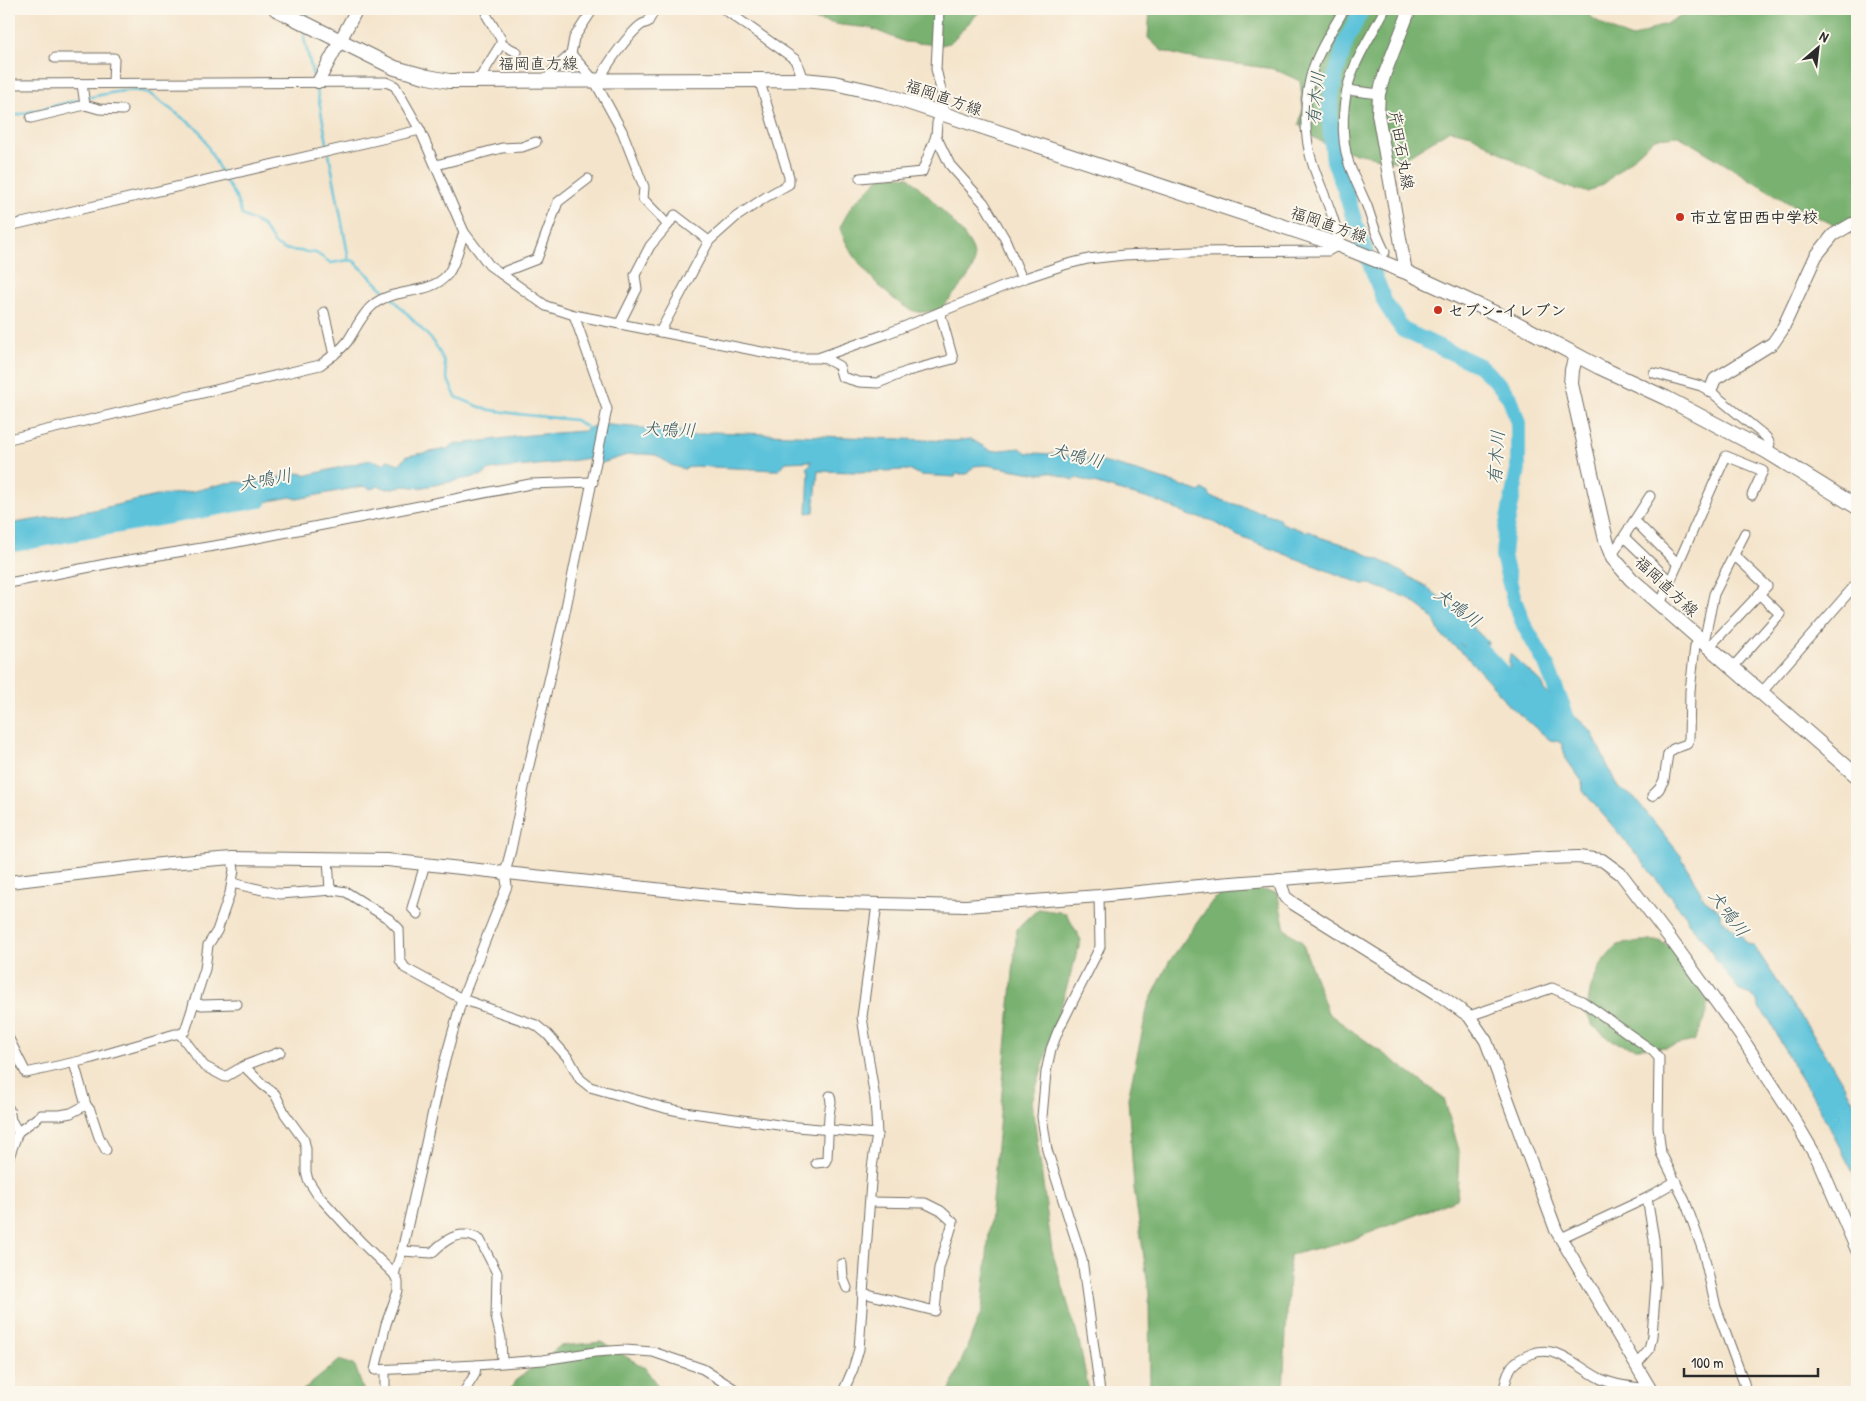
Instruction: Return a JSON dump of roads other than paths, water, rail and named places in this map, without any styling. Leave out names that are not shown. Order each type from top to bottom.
[{"type":"main road","name":"福岡直方線","points":[[276,9],[395,68],[449,81],[759,79],[803,80],[859,88],[1343,247],[1387,259],[1406,272],[1512,321],[1666,398],[1766,451],[1857,507]]},
{"type":"main road","name":"福岡直方線","points":[[1576,354],[1571,384],[1606,540],[1612,555],[1631,579],[1857,776]]},
{"type":"street","points":[[318,82],[357,9]]},
{"type":"street","points":[[547,81],[552,71],[571,54],[574,38],[593,9]]},
{"type":"street","points":[[598,80],[612,58],[641,25],[648,22],[655,9]]},
{"type":"street","points":[[724,9],[796,60],[803,80]]},
{"type":"street","points":[[860,178],[922,172],[936,136],[937,123],[943,106],[936,69],[939,9]]},
{"type":"street","points":[[1385,9],[1359,56],[1351,75],[1347,90],[1344,138],[1348,162],[1387,259]]},
{"type":"street","name":"芹田石丸線","points":[[1406,272],[1380,125],[1379,94],[1385,73],[1410,9]]},
{"type":"street","points":[[9,84],[386,82],[395,86],[420,130],[464,232],[489,265],[546,306],[574,315],[793,358],[822,357],[1022,279],[1064,265],[1124,255],[1279,250],[1328,251],[1343,247],[1308,147],[1306,124],[1308,87],[1314,66],[1342,11]]},
{"type":"street","points":[[478,81],[501,44],[501,38],[487,16]]},
{"type":"street","points":[[501,44],[516,52]]},
{"type":"street","points":[[571,54],[598,80],[622,131],[644,188],[642,198],[668,225]]},
{"type":"street","points":[[55,58],[114,58],[113,83]]},
{"type":"street","points":[[660,332],[709,241],[736,217],[789,184],[789,177],[759,79]]},
{"type":"street","points":[[82,84],[85,105]]},
{"type":"street","points":[[1347,90],[1379,94]]},
{"type":"street","points":[[32,118],[85,105],[99,109],[123,110]]},
{"type":"street","points":[[9,226],[420,130]]},
{"type":"street","points":[[936,136],[950,165],[984,203],[1005,240],[1022,279]]},
{"type":"street","points":[[436,164],[536,142]]},
{"type":"street","points":[[501,274],[506,270],[537,259],[558,202],[588,179]]},
{"type":"street","points":[[620,323],[637,288],[635,275],[650,246],[675,216],[709,241]]},
{"type":"street","points":[[1710,391],[1714,379],[1773,343],[1782,330],[1816,256],[1833,235],[1852,224],[1857,224]]},
{"type":"street","points":[[9,439],[320,364],[346,343],[363,314],[374,303],[398,294],[429,286],[442,280],[449,273],[464,232]]},
{"type":"street","points":[[324,312],[334,354]]},
{"type":"street","points":[[822,357],[839,366],[842,377],[859,382],[878,383],[908,371],[953,359],[940,312]]},
{"type":"street","points":[[394,1274],[402,1251],[442,1071],[462,1000],[507,886],[505,873],[564,617],[607,408],[574,315]]},
{"type":"street","points":[[1654,373],[1701,386],[1710,391],[1766,437],[1770,444],[1766,451]]},
{"type":"street","points":[[1660,604],[1726,456],[1763,471],[1752,495]]},
{"type":"street","points":[[9,583],[111,563],[232,543],[530,484],[593,482]]},
{"type":"street","points":[[1612,555],[1650,496]]},
{"type":"street","points":[[1635,521],[1678,564]]},
{"type":"street","points":[[1705,643],[1714,594],[1745,532]]},
{"type":"street","points":[[1624,537],[1670,581]]},
{"type":"street","points":[[1652,796],[1664,780],[1668,754],[1673,749],[1687,744],[1689,739],[1690,691],[1695,646],[1705,643],[1767,586],[1734,555]]},
{"type":"street","points":[[1762,692],[1857,583]]},
{"type":"street","points":[[1733,667],[1780,614],[1759,594]]},
{"type":"street","points":[[9,882],[170,863],[232,858],[388,860],[720,896],[797,902],[966,906],[1549,858],[1578,857],[1602,860],[1621,874],[1740,1036],[1818,1160],[1857,1250]]},
{"type":"street","points":[[9,1039],[26,1073],[74,1063],[185,1032],[205,970],[208,945],[217,931],[230,893],[234,870],[232,858]]},
{"type":"street","points":[[328,859],[330,890]]},
{"type":"street","points":[[418,914],[412,908],[413,899],[425,864]]},
{"type":"street","points":[[1279,880],[1285,896],[1294,904],[1438,994],[1469,1016],[1486,1041],[1556,1230],[1651,1391]]},
{"type":"street","points":[[232,883],[280,894],[330,890],[346,892],[389,919],[399,929],[400,960],[405,968],[462,1000],[536,1026],[547,1034],[569,1059],[580,1079],[590,1087],[684,1112],[828,1130],[877,1134]]},
{"type":"street","points":[[1098,896],[1100,948],[1058,1031],[1051,1049],[1046,1072],[1042,1117],[1047,1150],[1082,1259],[1100,1392]]},
{"type":"street","points":[[843,1392],[859,1349],[872,1168],[877,1134],[875,1099],[862,1017],[876,904]]},
{"type":"street","points":[[1469,1016],[1552,988],[1582,1001],[1653,1051],[1659,1058],[1658,1127],[1661,1153],[1676,1181],[1703,1251],[1716,1307],[1746,1392]]},
{"type":"street","points":[[194,1002],[202,1005],[237,1004]]},
{"type":"street","points":[[180,1034],[204,1066],[226,1077],[244,1066],[280,1052]]},
{"type":"street","points":[[74,1063],[86,1105],[90,1110],[99,1137],[106,1150]]},
{"type":"street","points":[[244,1066],[275,1094],[285,1114],[304,1140],[306,1172],[308,1180],[317,1194],[360,1241],[394,1274],[398,1282],[398,1292],[386,1324],[375,1370],[543,1360],[595,1352],[625,1350],[653,1352],[703,1368],[739,1392]]},
{"type":"street","points":[[816,1163],[825,1162],[827,1158],[830,1096]]},
{"type":"street","points":[[9,1157],[18,1132],[41,1115],[71,1113],[86,1105]]},
{"type":"street","points":[[9,1109],[11,1120],[18,1132]]},
{"type":"street","points":[[1561,1238],[1647,1198],[1676,1181]]},
{"type":"street","points":[[1636,1366],[1649,1350],[1652,1336],[1656,1283],[1654,1239],[1647,1198]]},
{"type":"street","points":[[863,1293],[935,1311],[939,1268],[953,1222],[941,1211],[924,1203],[870,1202]]},
{"type":"street","points":[[402,1251],[432,1253],[441,1244],[455,1235],[467,1235],[480,1240],[497,1273],[496,1310],[501,1338],[502,1362]]},
{"type":"street","points":[[842,1264],[846,1288]]},
{"type":"street","points":[[1503,1392],[1509,1370],[1517,1360],[1538,1351],[1554,1352],[1602,1380],[1651,1391]]},
{"type":"street","points":[[464,1392],[475,1374],[476,1365]]},
{"type":"street","points":[[385,1370],[385,1392]]},
{"type":"water","points":[[598,424],[666,430],[670,432],[685,431],[694,436],[712,432],[954,441],[971,439],[991,451],[1020,448],[1027,453],[1071,456],[1093,460],[1157,477],[1200,492],[1202,489],[1209,493],[1211,497],[1277,517],[1282,523],[1306,532],[1308,530],[1319,537],[1340,543],[1382,561],[1427,587],[1451,607],[1462,609],[1460,615],[1488,642],[1488,644],[1459,626],[1457,636],[1461,645],[1468,647],[1486,661],[1524,698],[1528,690],[1509,668],[1510,654],[1540,681],[1544,690],[1554,699],[1559,708],[1577,718],[1591,731],[1618,788],[1634,797],[1681,856],[1704,899],[1720,911],[1720,918],[1741,935],[1747,943],[1754,946],[1823,1050],[1857,1107],[1857,1180],[1816,1102],[1789,1058],[1769,1019],[1759,1008],[1757,1001],[1751,995],[1740,991],[1714,957],[1705,941],[1688,923],[1686,915],[1674,903],[1672,896],[1667,893],[1583,791],[1582,781],[1566,759],[1562,744],[1550,740],[1505,702],[1497,690],[1464,654],[1441,635],[1434,620],[1408,598],[1370,584],[1362,584],[1238,536],[1211,520],[1190,516],[1162,503],[1077,478],[1074,480],[1049,472],[1039,474],[986,465],[974,466],[967,474],[956,474],[955,477],[921,475],[908,470],[818,471],[814,512],[807,513],[809,471],[806,468],[811,464],[811,461],[786,462],[779,470],[694,466],[684,469],[671,465],[656,455],[630,454],[602,463],[589,458],[496,469],[487,471],[484,475],[419,488],[406,486],[388,489],[379,486],[371,489],[364,486],[297,499],[291,497],[248,505],[229,503],[213,507],[206,506],[170,515],[160,515],[101,526],[9,551],[9,524],[94,510],[157,496],[195,491],[226,483],[239,482],[250,484],[299,473],[308,475],[372,460],[383,464],[388,460],[399,464],[407,456],[447,449],[452,445],[530,435],[583,431]]},
{"type":"waterway","points":[[307,19],[309,9]]},
{"type":"waterway","name":"有木川","points":[[1362,9],[1346,41],[1334,80],[1330,105],[1330,127],[1334,161],[1385,303],[1403,330],[1480,366],[1510,398],[1518,423],[1518,470],[1505,534],[1503,556],[1514,600],[1524,625],[1546,664],[1572,731]]},
{"type":"waterway","points":[[306,29],[304,38],[314,80]]},
{"type":"waterway","points":[[316,85],[328,148]]},
{"type":"waterway","points":[[87,98],[127,91],[150,94],[199,130],[222,174]]},
{"type":"waterway","points":[[9,117],[82,99]]},
{"type":"waterway","points":[[329,154],[349,260]]},
{"type":"waterway","points":[[224,179],[235,195],[242,215],[262,225],[275,244],[283,249],[316,253],[331,263],[354,261],[388,294]]},
{"type":"waterway","points":[[392,298],[434,342],[444,361],[447,378],[456,397],[485,409],[575,420],[591,430]]},
{"type":"waterway","name":"犬鳴川","points":[[9,545],[260,500]]},
{"type":"waterway","name":"犬鳴川","points":[[1441,617],[1478,647],[1541,713]]},
{"type":"place","name":"市立宮田西中学校","points":[[1680,217]]},
{"type":"place","name":"セブン-イレブン","points":[[1438,310]]}]
